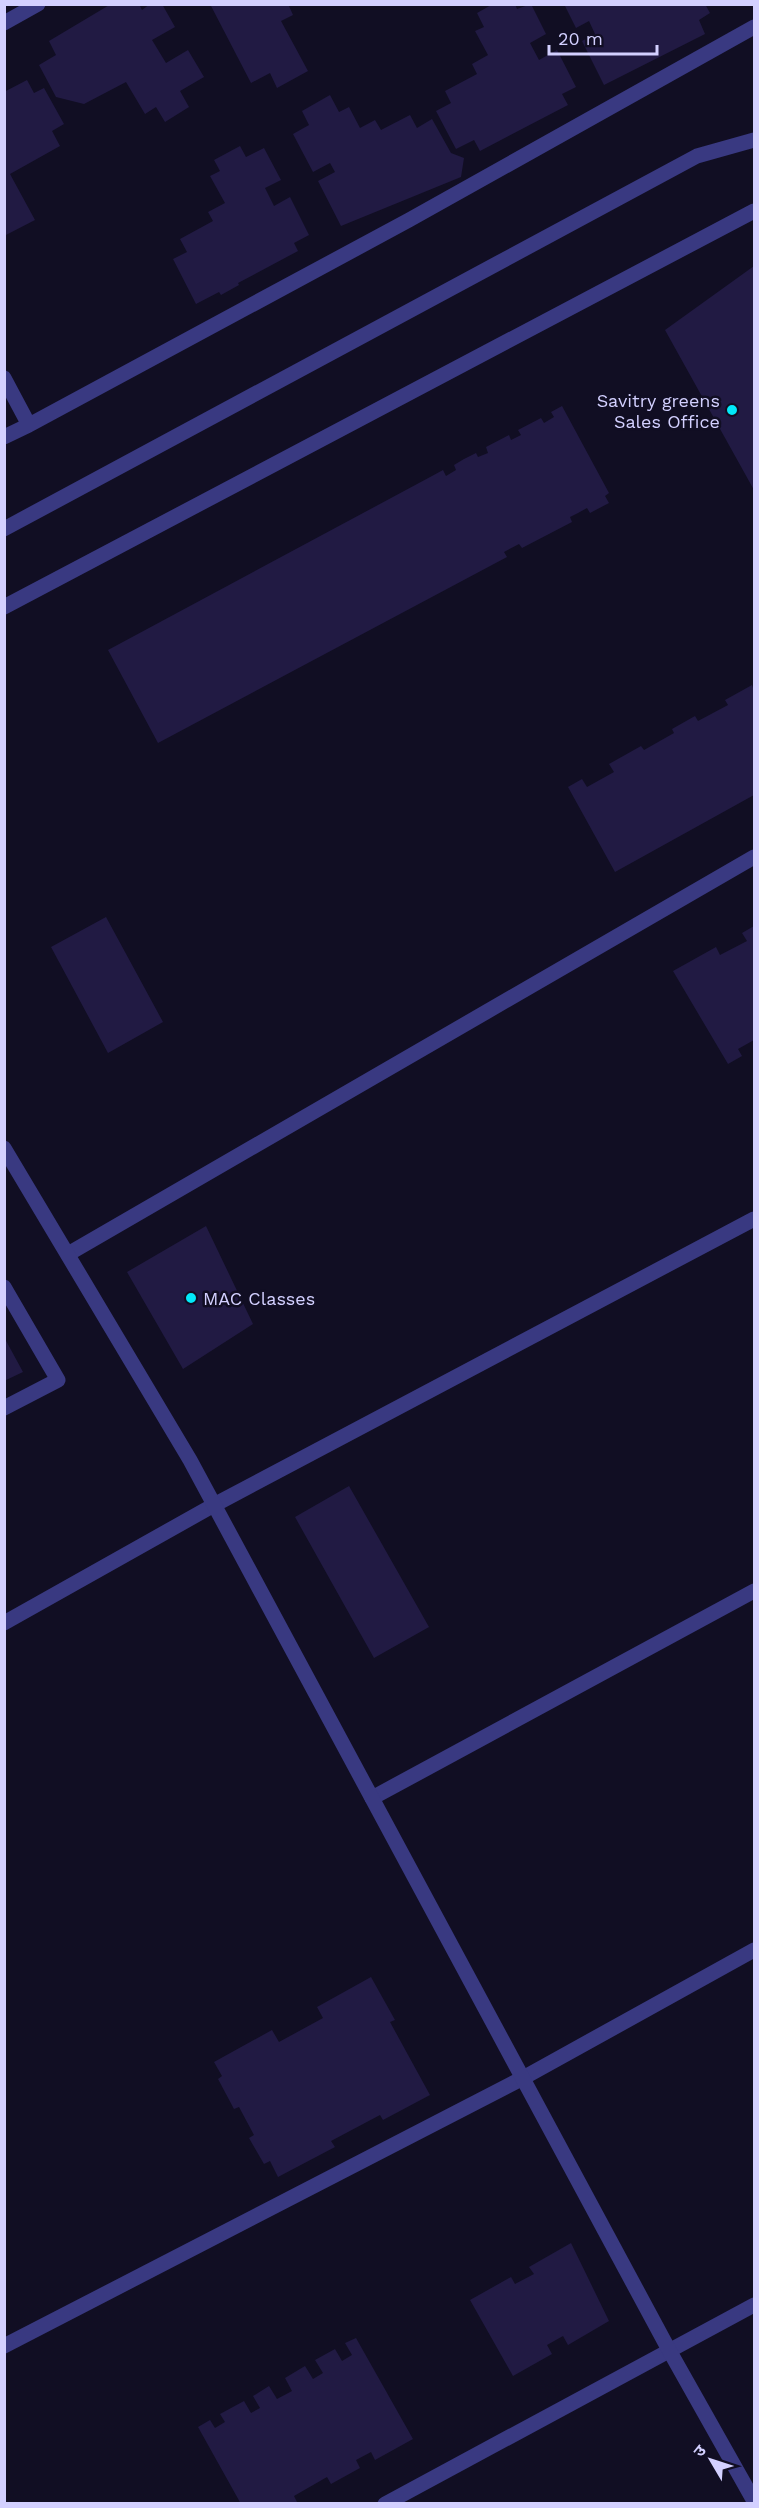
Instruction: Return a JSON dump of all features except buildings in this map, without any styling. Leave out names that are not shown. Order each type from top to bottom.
[{"type":"street","points":[[4,23],[38,4]]},
{"type":"street","points":[[4,437],[409,220],[754,27]]},
{"type":"street","points":[[4,529],[698,156],[754,140]]},
{"type":"street","points":[[4,607],[754,211]]},
{"type":"street","points":[[4,378],[29,425]]},
{"type":"street","points":[[68,1254],[754,857]]},
{"type":"street","points":[[4,1148],[214,1505],[669,2350],[754,2501]]},
{"type":"street","points":[[4,1623],[214,1505],[754,1219]]},
{"type":"street","points":[[4,1287],[58,1380],[4,1408]]},
{"type":"street","points":[[372,1798],[754,1591]]},
{"type":"street","points":[[4,2346],[523,2078],[754,1950]]},
{"type":"street","points":[[385,2504],[754,2306]]},
{"type":"place","name":"Savitry greens Sales Office","points":[[732,410]]},
{"type":"place","name":"MAC Classes","points":[[191,1298]]}]
